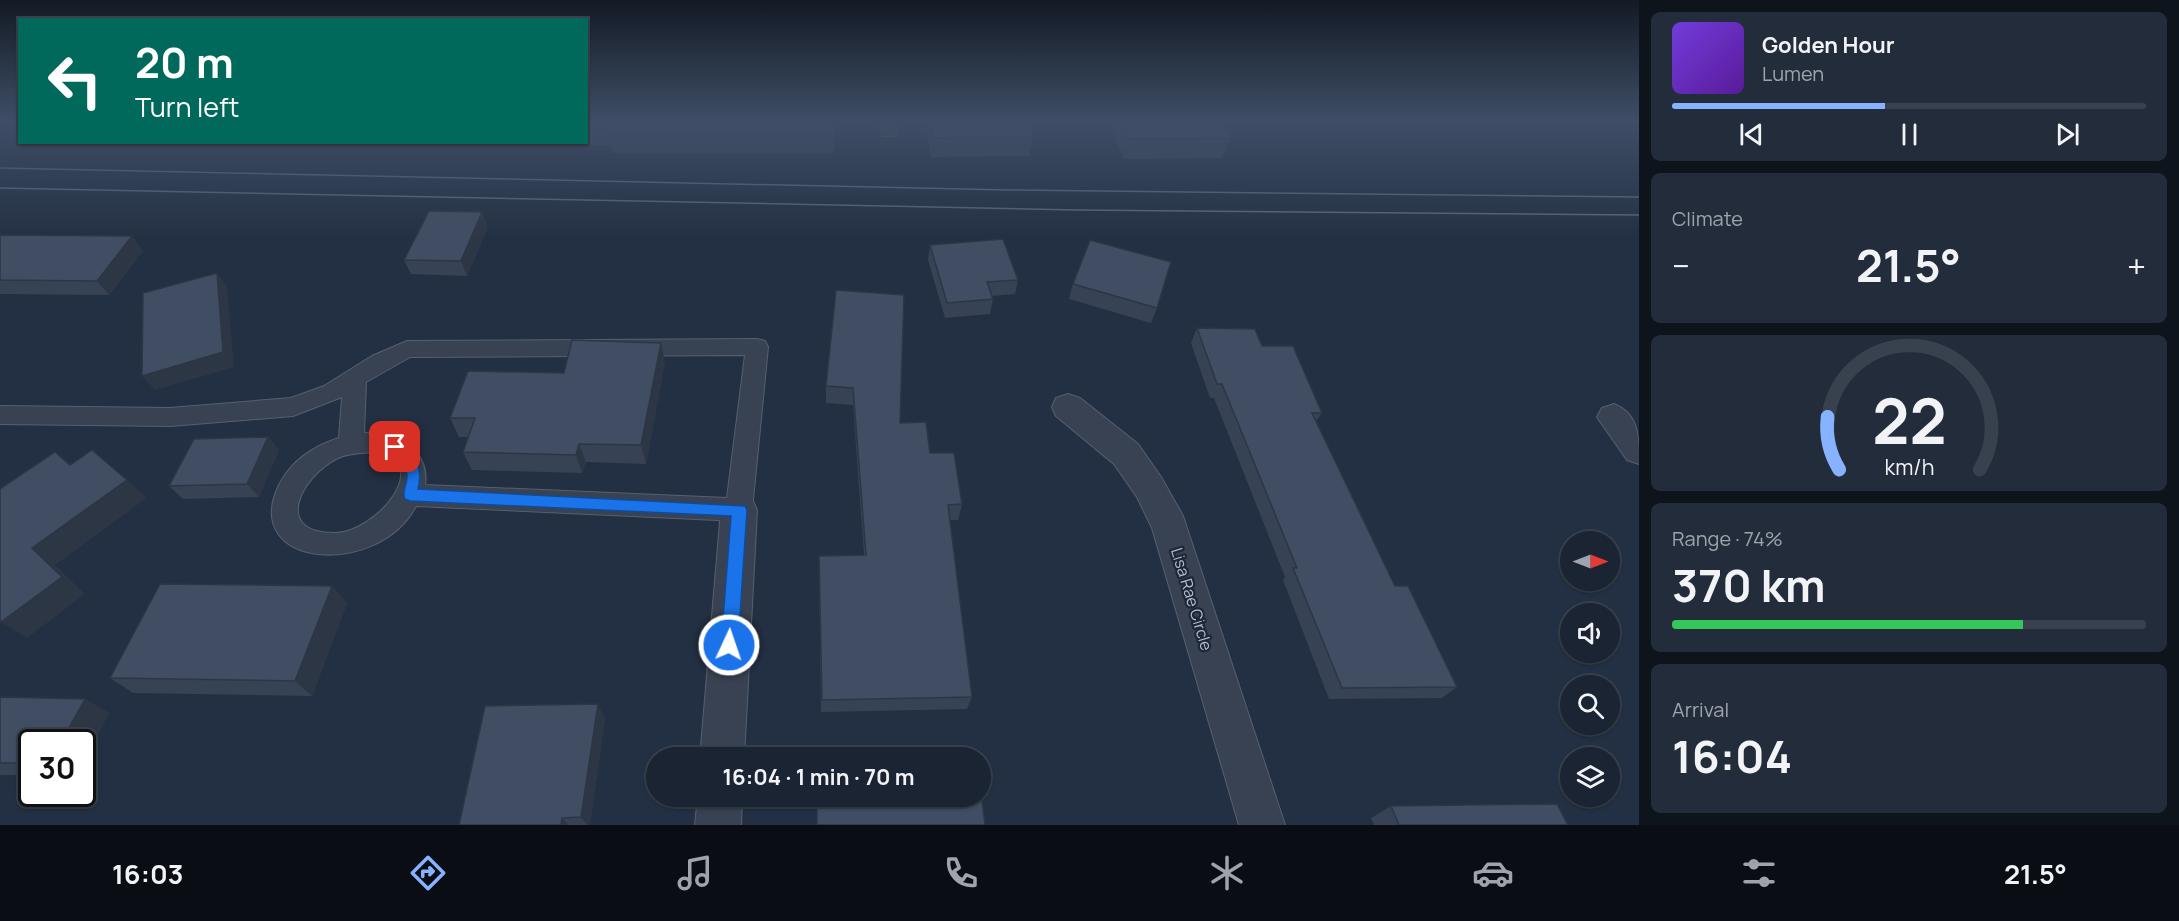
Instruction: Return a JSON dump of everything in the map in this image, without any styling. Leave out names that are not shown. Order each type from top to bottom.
[{"type":"street","name":"Lisa Rae Circle","points":[[1068,407],[1126,454],[1149,487],[1170,527],[1262,825]]},
{"type":"street","points":[[1614,417],[1639,450]]},
{"type":"street","points":[[723,747],[739,510]]},
{"type":"street","points":[[718,825],[719,807]]},
{"type":"lane","points":[[0,415],[170,417],[293,407],[332,392],[407,348],[757,347],[739,510],[410,495]]},
{"type":"lane","points":[[351,444],[355,379]]},
{"type":"lane","points":[[374,442],[395,447],[409,459],[414,475],[410,495],[396,515],[375,532],[349,543],[323,545],[302,539],[288,525],[284,507],[290,487],[306,468],[327,453],[351,444],[374,442]]},
{"type":"building","points":[[429,211],[482,212],[461,261],[404,260]]},
{"type":"building","points":[[0,235],[132,236],[97,281],[0,280]]},
{"type":"building","points":[[1003,239],[1018,280],[987,282],[993,299],[947,303],[930,245]]},
{"type":"building","points":[[1090,240],[1171,262],[1157,308],[1073,284]]},
{"type":"building","points":[[217,273],[223,352],[142,376],[143,293]]},
{"type":"building","points":[[836,290],[904,295],[900,423],[926,422],[930,453],[954,453],[962,504],[948,505],[972,697],[822,700],[819,556],[866,555],[853,388],[826,386]]},
{"type":"building","points":[[1197,328],[1255,329],[1262,346],[1293,346],[1322,413],[1312,413],[1395,586],[1408,586],[1457,687],[1342,688],[1293,568],[1297,568],[1222,384],[1217,384]]},
{"type":"building","points":[[572,340],[661,343],[641,445],[579,444],[576,455],[463,452],[475,418],[450,418],[468,371],[564,373]]},
{"type":"building","points":[[268,437],[247,484],[169,486],[194,439]]},
{"type":"building","points":[[92,450],[127,480],[32,548],[62,577],[1,622],[0,489],[55,452],[70,465]]},
{"type":"building","points":[[160,584],[332,586],[295,681],[110,678]]},
{"type":"building","points":[[0,697],[85,699],[68,729],[18,729],[18,763],[0,763]]},
{"type":"building","points":[[598,704],[581,817],[562,818],[561,825],[459,825],[485,706]]},
{"type":"building","points":[[1557,804],[1568,825],[1399,825],[1391,806]]},
{"type":"building","points":[[817,807],[983,807],[985,825],[817,825]]},
{"type":"tram line","points":[[0,168],[1009,190],[1639,197]]},
{"type":"tram line","points":[[0,188],[1077,210],[1639,215]]},
{"type":"route","points":[[395,447],[409,459],[414,475],[410,495],[739,510],[729,645]]}]
